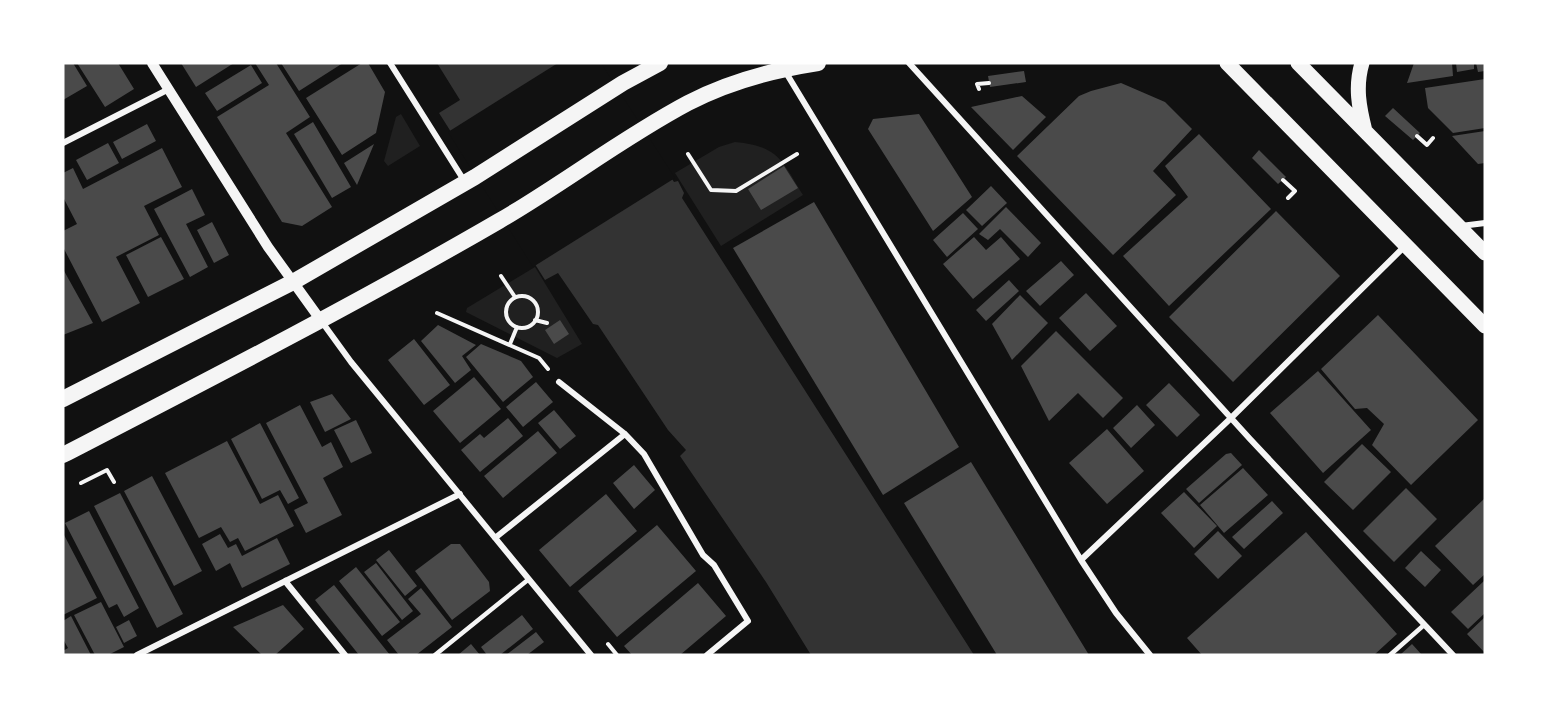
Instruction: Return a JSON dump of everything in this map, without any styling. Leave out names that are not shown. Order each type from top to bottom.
[{"type":"highway","points":[[63,399],[293,282],[470,180],[623,83],[660,63]]},
{"type":"highway","points":[[63,455],[322,322],[501,220],[689,102],[783,66],[818,63]]},
{"type":"main road","points":[[1227,63],[1485,326]]},
{"type":"main road","points":[[1298,63],[1485,253]]},
{"type":"main road","points":[[1362,63],[1357,78],[1357,101],[1365,131]]},
{"type":"street","points":[[152,63],[268,247],[351,362],[591,655]]},
{"type":"street","points":[[390,63],[470,180]]},
{"type":"street","points":[[623,83],[640,63]]},
{"type":"street","points":[[909,63],[1231,418],[1453,655]]},
{"type":"street","points":[[783,66],[1081,560],[1116,613],[1150,655]]},
{"type":"street","points":[[63,143],[169,89]]},
{"type":"street","points":[[1458,226],[1485,223]]},
{"type":"street","points":[[1081,560],[1231,418],[1406,245]]},
{"type":"street","points":[[559,382],[625,434],[644,454],[703,555],[714,565],[748,621],[707,655]]},
{"type":"street","points":[[495,538],[625,434]]},
{"type":"street","points":[[137,655],[460,494]]},
{"type":"street","points":[[285,581],[345,655]]},
{"type":"lane","points":[[435,655],[529,579]]},
{"type":"lane","points":[[1390,655],[1424,625]]},
{"type":"path","points":[[979,89],[977,84],[989,83]]},
{"type":"path","points":[[1417,136],[1427,145],[1433,138]]},
{"type":"path","points":[[688,154],[711,190],[736,191],[797,154]]},
{"type":"path","points":[[1283,180],[1295,191],[1288,198]]},
{"type":"path","points":[[501,276],[515,297]]},
{"type":"path","points":[[525,296],[534,301],[538,311],[536,320],[528,326],[517,327],[508,320],[506,310],[511,300],[525,296]]},
{"type":"path","points":[[437,313],[539,358]]},
{"type":"path","points":[[536,320],[547,323]]},
{"type":"path","points":[[510,344],[517,327]]},
{"type":"path","points":[[81,483],[107,470],[114,482]]},
{"type":"shaded area","points":[[437,63],[597,63],[674,182],[678,181],[684,193],[682,198],[974,655],[811,655],[766,582],[680,456],[686,450],[668,430],[598,325],[593,324],[558,273],[545,280],[439,113],[460,100]]},
{"type":"shaded area","points":[[401,114],[420,146],[388,166],[384,161],[396,117]]},
{"type":"shaded area","points":[[735,142],[761,147],[778,157],[803,195],[721,246],[675,173],[719,147]]},
{"type":"shaded area","points":[[535,267],[582,344],[557,358],[466,312],[467,308]]},
{"type":"pier","points":[[558,63],[601,63],[675,178],[533,267],[448,132]]},
{"type":"building","points":[[63,63],[73,63],[87,86],[63,100]]},
{"type":"building","points":[[77,63],[118,63],[134,89],[105,107]]},
{"type":"building","points":[[181,63],[234,63],[196,87]]},
{"type":"building","points":[[255,63],[276,63],[310,117],[286,133],[332,207],[302,226],[282,222],[217,117],[269,85]]},
{"type":"building","points":[[281,63],[343,63],[299,91]]},
{"type":"building","points":[[362,63],[368,63],[385,92],[376,133],[342,155],[306,98]]},
{"type":"building","points":[[1414,63],[1452,63],[1453,76],[1407,83]]},
{"type":"building","points":[[1456,63],[1474,63],[1474,69],[1457,72]]},
{"type":"building","points":[[1476,63],[1485,63],[1485,71],[1478,72]]},
{"type":"building","points":[[251,65],[262,83],[217,111],[205,93]]},
{"type":"building","points":[[1024,71],[1026,82],[990,87],[988,76]]},
{"type":"building","points":[[1485,79],[1485,128],[1453,133],[1428,108],[1425,88]]},
{"type":"building","points":[[1121,83],[1165,102],[1192,129],[1153,171],[1176,195],[1113,255],[1017,156],[1079,96]]},
{"type":"building","points":[[1022,96],[1046,117],[1013,150],[971,107]]},
{"type":"building","points":[[1393,108],[1420,133],[1413,140],[1385,116]]},
{"type":"building","points":[[919,114],[972,197],[933,231],[868,129],[873,119]]},
{"type":"building","points":[[313,122],[351,187],[332,198],[294,134]]},
{"type":"building","points":[[147,124],[156,141],[122,159],[113,142]]},
{"type":"building","points":[[1485,131],[1485,163],[1478,164],[1452,136]]},
{"type":"building","points":[[1199,134],[1271,209],[1169,306],[1123,256],[1188,197],[1165,166]]},
{"type":"building","points":[[108,143],[119,163],[87,180],[76,160]]},
{"type":"building","points":[[374,144],[357,185],[344,163]]},
{"type":"building","points":[[162,148],[182,187],[144,206],[159,235],[116,257],[140,303],[102,322],[63,247],[63,231],[77,224],[63,197],[63,173],[73,168],[83,189]]},
{"type":"building","points":[[1259,150],[1286,177],[1278,184],[1252,158]]},
{"type":"building","points":[[784,166],[798,188],[761,210],[748,189]]},
{"type":"building","points":[[991,186],[1007,203],[982,226],[966,210]]},
{"type":"building","points":[[192,189],[205,215],[186,224],[208,267],[190,277],[154,209]]},
{"type":"building","points":[[814,202],[959,447],[883,495],[733,248]]},
{"type":"building","points":[[1006,207],[1041,243],[1028,257],[1000,229],[988,240],[979,234]]},
{"type":"building","points":[[1276,211],[1340,276],[1233,382],[1169,317]]},
{"type":"building","points":[[963,213],[978,229],[947,257],[933,240]]},
{"type":"building","points":[[212,222],[229,255],[214,263],[197,230]]},
{"type":"building","points":[[161,237],[184,279],[148,297],[126,255]]},
{"type":"building","points":[[974,237],[986,250],[1001,237],[1020,259],[973,299],[943,264]]},
{"type":"building","points":[[1061,261],[1074,275],[1040,306],[1026,291]]},
{"type":"building","points":[[63,269],[93,323],[63,335]]},
{"type":"building","points":[[1009,280],[1019,291],[986,321],[976,310]]},
{"type":"building","points":[[1086,293],[1117,326],[1090,351],[1059,318]]},
{"type":"building","points":[[1020,295],[1048,323],[1012,360],[992,324]]},
{"type":"building","points":[[1378,315],[1478,420],[1411,485],[1372,445],[1384,424],[1367,408],[1355,409],[1321,369]]},
{"type":"building","points":[[560,320],[569,334],[554,344],[545,330]]},
{"type":"building","points":[[438,325],[476,345],[462,356],[471,370],[455,383],[421,341]]},
{"type":"building","points":[[1056,331],[1123,398],[1103,418],[1078,393],[1049,421],[1021,366]]},
{"type":"building","points":[[414,339],[450,385],[424,405],[388,360]]},
{"type":"building","points":[[481,344],[521,361],[533,377],[503,402],[466,357]]},
{"type":"building","points":[[1318,371],[1371,430],[1323,473],[1270,413]]},
{"type":"building","points":[[474,377],[501,409],[460,443],[433,411]]},
{"type":"building","points":[[536,382],[553,402],[523,427],[506,407]]},
{"type":"building","points":[[1169,383],[1200,415],[1177,437],[1146,405]]},
{"type":"building","points":[[332,394],[351,419],[325,432],[310,402]]},
{"type":"building","points":[[300,405],[322,447],[331,442],[343,467],[323,478],[342,515],[306,533],[294,510],[308,503],[266,423]]},
{"type":"building","points":[[1137,405],[1155,425],[1131,448],[1113,428]]},
{"type":"building","points":[[554,410],[576,436],[560,449],[538,423]]},
{"type":"building","points":[[508,418],[523,436],[480,472],[461,450],[480,434],[484,438]]},
{"type":"building","points":[[356,420],[372,453],[351,463],[334,430]]},
{"type":"building","points":[[260,423],[299,498],[288,504],[280,490],[262,499],[231,439]]},
{"type":"building","points":[[1107,429],[1144,471],[1107,504],[1069,463]]},
{"type":"building","points":[[538,431],[557,453],[503,498],[484,476]]},
{"type":"building","points":[[227,441],[260,504],[278,495],[294,526],[245,551],[238,538],[230,542],[221,527],[199,538],[165,473]]},
{"type":"building","points":[[1362,444],[1391,472],[1353,510],[1324,482]]},
{"type":"building","points":[[1231,453],[1242,465],[1199,503],[1186,489],[1226,454]]},
{"type":"building","points":[[971,462],[1089,655],[997,655],[904,503]]},
{"type":"building","points":[[634,465],[655,490],[634,509],[613,483]]},
{"type":"building","points":[[1243,468],[1268,495],[1224,533],[1200,505]]},
{"type":"building","points":[[152,476],[202,571],[174,586],[124,491]]},
{"type":"building","points":[[1406,488],[1437,519],[1394,562],[1363,531]]},
{"type":"building","points":[[1184,492],[1217,526],[1194,548],[1161,513]]},
{"type":"building","points":[[120,493],[183,614],[157,628],[94,506]]},
{"type":"building","points":[[606,494],[637,531],[570,587],[539,550]]},
{"type":"building","points":[[1485,498],[1485,574],[1473,585],[1435,546]]},
{"type":"building","points":[[1272,501],[1283,513],[1244,549],[1232,537]]},
{"type":"building","points":[[89,511],[139,608],[124,617],[117,604],[109,608],[65,523]]},
{"type":"building","points":[[657,525],[696,571],[617,637],[578,591]]},
{"type":"building","points":[[1218,531],[1242,556],[1218,579],[1194,554]]},
{"type":"building","points":[[1306,532],[1397,634],[1374,655],[1202,655],[1187,638]]},
{"type":"building","points":[[63,533],[97,598],[63,615]]},
{"type":"building","points":[[220,534],[228,548],[236,544],[242,556],[277,538],[290,564],[242,588],[230,563],[216,571],[202,544]]},
{"type":"building","points":[[451,544],[460,544],[489,582],[490,591],[452,620],[415,571]]},
{"type":"building","points":[[389,550],[417,586],[405,596],[376,560]]},
{"type":"building","points":[[1421,551],[1441,570],[1425,587],[1405,568]]},
{"type":"building","points":[[376,563],[413,611],[402,620],[364,572]]},
{"type":"building","points":[[356,567],[400,622],[382,636],[339,581]]},
{"type":"building","points":[[1485,580],[1485,613],[1468,629],[1451,612]]},
{"type":"building","points":[[698,583],[726,616],[680,655],[632,655],[624,646]]},
{"type":"building","points":[[334,585],[390,655],[359,655],[315,600]]},
{"type":"building","points":[[421,588],[452,627],[416,655],[399,655],[387,640],[421,614],[408,599]]},
{"type":"building","points":[[101,602],[124,647],[108,655],[95,655],[74,615]]},
{"type":"building","points":[[283,605],[304,629],[275,655],[262,655],[233,627]]},
{"type":"building","points":[[522,615],[533,629],[500,655],[487,655],[481,647]]},
{"type":"building","points":[[71,616],[91,655],[63,655],[63,651],[68,648],[63,639],[63,621]]},
{"type":"building","points":[[1485,617],[1485,653],[1467,634]]},
{"type":"building","points":[[129,620],[137,636],[124,643],[116,627]]},
{"type":"building","points":[[536,632],[544,642],[527,655],[506,655]]},
{"type":"building","points":[[471,644],[480,655],[458,655]]},
{"type":"building","points":[[1412,644],[1422,655],[1400,655]]}]
